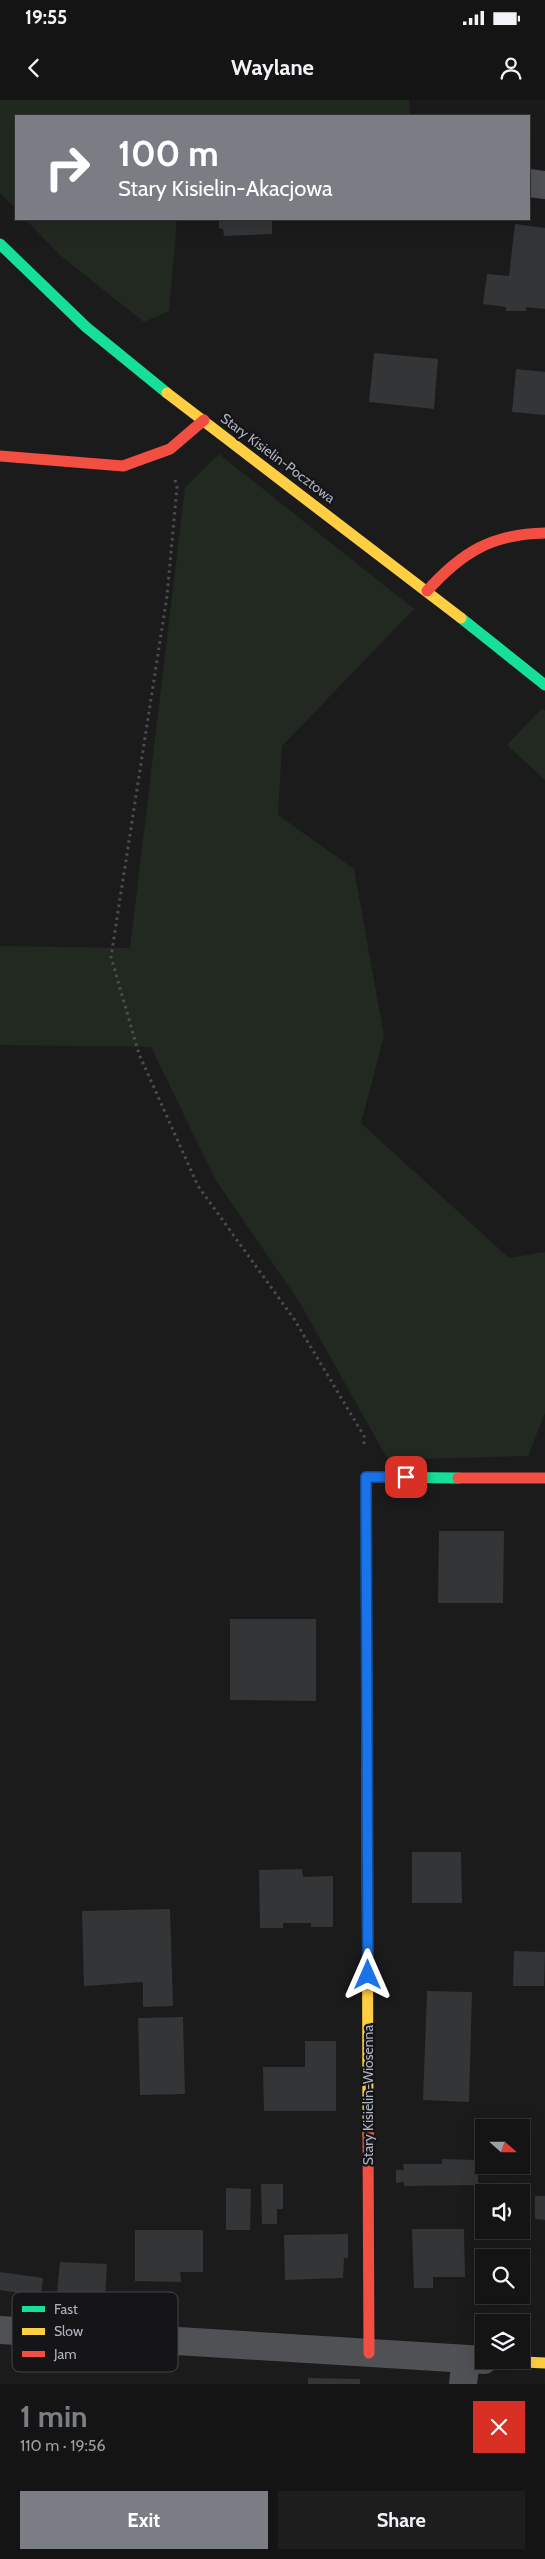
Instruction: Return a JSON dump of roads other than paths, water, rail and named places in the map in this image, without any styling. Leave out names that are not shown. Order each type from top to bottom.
[{"type":"street","points":[[530,183],[545,185]]},
{"type":"street","name":"Stary Kisielin-Pocztowa","points":[[0,244],[29,276],[101,340],[427,591],[545,685]]},
{"type":"street","points":[[0,456],[123,466],[170,449],[204,420]]},
{"type":"street","points":[[427,591],[440,576],[472,549],[501,536],[545,533]]},
{"type":"street","name":"Stary Kisielin-Wiosenna","points":[[369,2353],[366,1477],[545,1478]]},
{"type":"street","points":[[178,2340],[369,2353],[475,2366]]},
{"type":"street","points":[[530,2364],[545,2363]]}]
